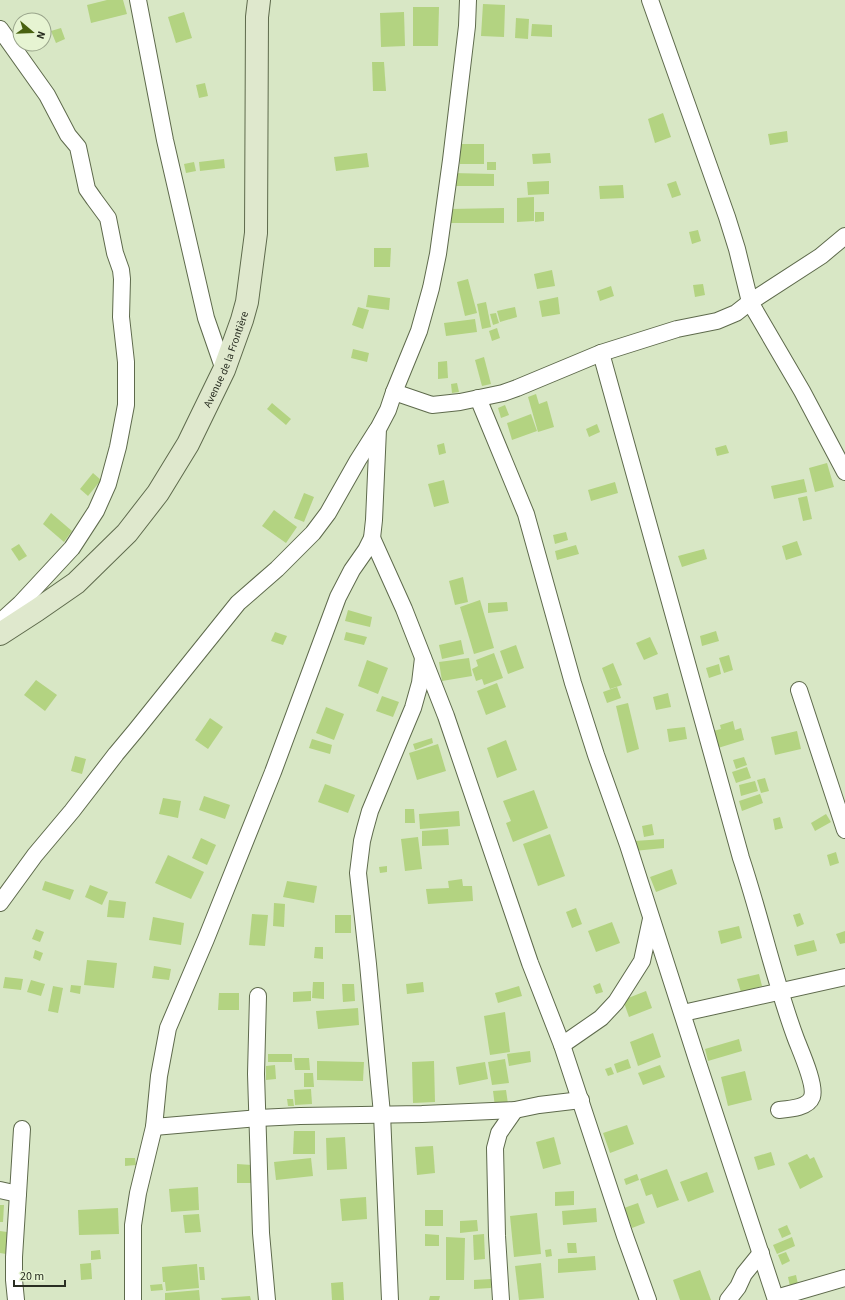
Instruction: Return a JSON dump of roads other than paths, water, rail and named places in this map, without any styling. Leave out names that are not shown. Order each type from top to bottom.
[{"type":"street","points":[[138,0],[165,140],[206,318],[224,370]]},
{"type":"street","name":"Avenue de la Frontière","points":[[0,634],[76,583],[128,533],[158,493],[188,444],[224,370],[247,302],[256,233],[257,16],[259,0]]},
{"type":"street","points":[[0,903],[35,855],[72,811],[238,603],[313,533],[328,513],[388,410],[419,331],[431,288],[438,254],[451,160],[468,0]]},
{"type":"street","points":[[650,0],[728,217],[750,302],[802,391],[845,472]]},
{"type":"street","points":[[0,29],[47,95],[68,135],[78,147],[87,189],[108,218],[122,279],[121,317],[126,362],[126,405],[118,447],[108,484],[96,511],[72,548],[20,604],[0,622]]},
{"type":"street","points":[[394,392],[432,405],[460,402],[517,388],[601,354],[677,329],[717,321],[736,313],[750,302],[822,256],[845,236]]},
{"type":"street","points":[[601,354],[703,722],[780,991],[811,1081],[813,1092],[812,1099],[808,1103],[779,1110]]},
{"type":"street","points":[[478,398],[526,514],[573,683],[596,756],[628,845],[776,1299],[845,1278]]},
{"type":"street","points":[[133,1300],[133,1226],[138,1193],[154,1127],[158,1076],[168,1028],[206,939],[272,772],[338,597],[352,570],[366,550],[372,538],[378,429]]},
{"type":"street","points":[[372,538],[424,657],[446,716],[530,963],[562,1045],[625,1236],[648,1300]]},
{"type":"street","points":[[390,1300],[382,1114],[358,873],[362,841],[370,811],[414,708],[424,657]]},
{"type":"street","points":[[798,690],[845,830]]},
{"type":"street","points":[[562,1045],[601,1018],[616,1002],[642,961],[651,919]]},
{"type":"street","points":[[683,1013],[845,977]]},
{"type":"street","points":[[258,996],[256,1074],[261,1233],[267,1300]]},
{"type":"street","points":[[154,1127],[300,1116],[515,1110],[538,1105],[581,1100]]},
{"type":"street","points":[[501,1300],[497,1236],[495,1148],[499,1133],[515,1110]]},
{"type":"street","points":[[16,1300],[14,1257],[22,1129]]},
{"type":"street","points":[[0,1190],[18,1194]]},
{"type":"street","points":[[728,1300],[738,1287],[744,1274],[761,1253]]}]
